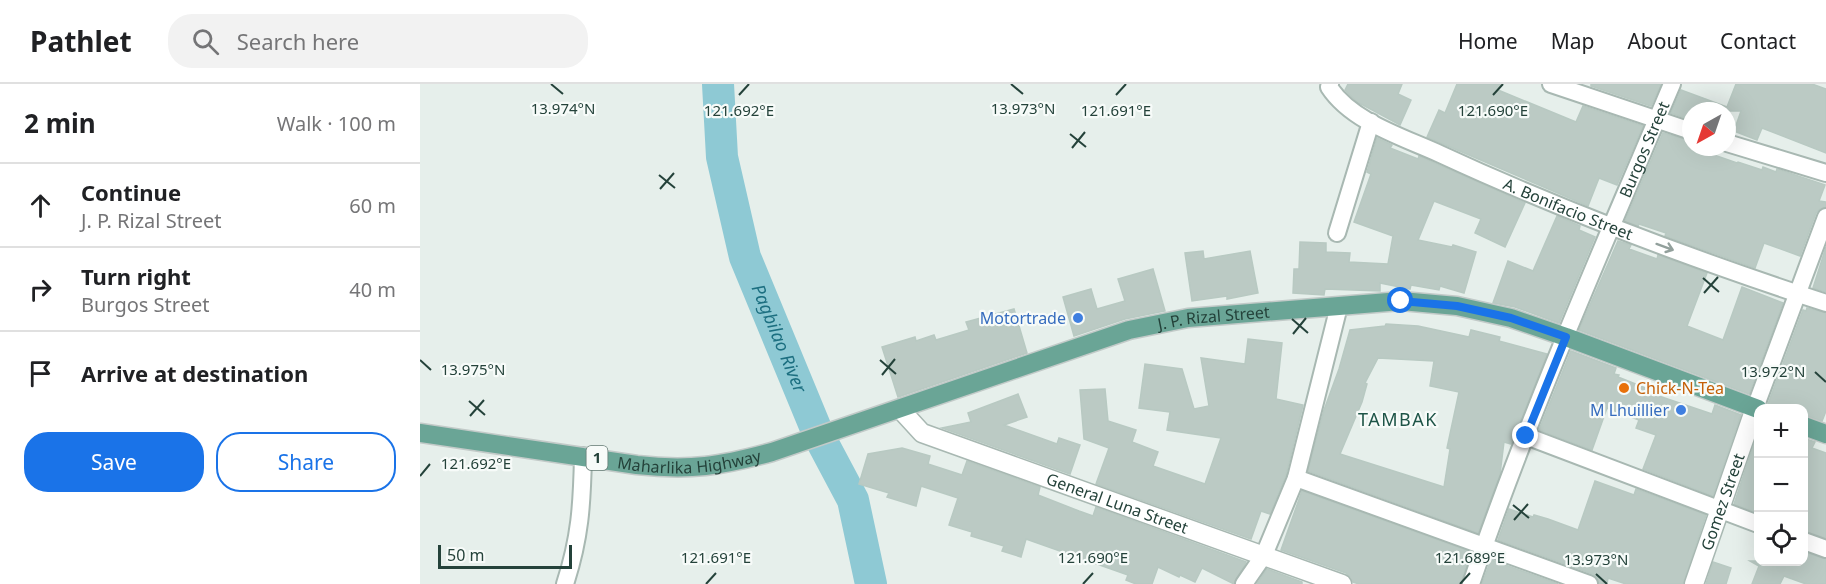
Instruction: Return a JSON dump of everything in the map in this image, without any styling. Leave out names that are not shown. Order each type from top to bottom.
[{"type":"main road","name":"J. P. Rizal Street","points":[[848,427],[1129,330],[1188,318],[1401,301],[1457,306],[1511,318],[1754,407]]},
{"type":"main road","name":"Maharlika Highway","points":[[420,433],[668,468],[692,468],[734,462],[848,427]]},
{"type":"main road","points":[[1808,428],[1826,434]]},
{"type":"street","name":"A. Bonifacio Street","points":[[1330,84],[1329,87],[1338,100],[1371,122],[1540,199],[1610,227],[1826,303]]},
{"type":"street","points":[[1552,84],[1682,128]]},
{"type":"street","name":"Burgos Street","points":[[1471,584],[1526,436],[1610,227],[1672,84]]},
{"type":"street","points":[[1337,234],[1371,122]]},
{"type":"street","points":[[1736,145],[1826,173]]},
{"type":"street","name":"Gomez Street","points":[[1758,404],[1826,217]]},
{"type":"street","points":[[1244,584],[1264,555],[1296,478],[1339,306]]},
{"type":"street","name":"General Luna Street","points":[[900,409],[922,433],[1342,584]]},
{"type":"street","name":"Gomez Street","points":[[1694,584],[1754,416]]},
{"type":"street","points":[[1526,436],[1754,522]]},
{"type":"street","points":[[565,584],[575,553],[582,506],[583,456]]},
{"type":"street","points":[[1296,478],[1589,584]]},
{"type":"street","points":[[1808,543],[1826,549]]},
{"type":"building","points":[[1348,84],[1402,84],[1398,94],[1411,100],[1400,125],[1357,102],[1345,90]]},
{"type":"building","points":[[1457,84],[1501,84],[1498,90],[1576,122],[1583,106],[1643,126],[1617,185],[1599,178],[1588,206],[1427,137],[1439,110],[1445,113]]},
{"type":"building","points":[[1591,84],[1661,84],[1651,106],[1591,86]]},
{"type":"building","points":[[1736,84],[1812,84],[1826,89],[1826,153],[1762,128],[1757,140],[1736,132],[1741,111],[1736,111],[1736,102],[1729,102]]},
{"type":"building","points":[[1681,90],[1713,102],[1682,102],[1682,117],[1671,113]]},
{"type":"building","points":[[1663,133],[1682,138],[1682,156],[1717,156],[1762,170],[1763,167],[1776,172],[1777,169],[1825,185],[1819,201],[1826,202],[1826,207],[1816,213],[1800,256],[1764,243],[1755,268],[1665,236],[1666,233],[1625,221]]},
{"type":"building","points":[[1377,138],[1392,145],[1390,148],[1418,159],[1419,156],[1525,203],[1505,247],[1475,233],[1481,219],[1434,201],[1418,240],[1452,247],[1453,245],[1476,252],[1464,293],[1440,286],[1439,290],[1411,285],[1410,289],[1380,283],[1380,291],[1325,289],[1324,295],[1293,293],[1294,269],[1299,269],[1300,242],[1326,243],[1326,252],[1350,253],[1349,262],[1388,264],[1393,236],[1354,222],[1371,174],[1367,172]]},
{"type":"building","points":[[1557,216],[1580,226],[1579,230],[1595,237],[1559,323],[1515,307],[1493,303],[1508,261],[1533,271]]},
{"type":"building","points":[[1618,241],[1631,245],[1629,249],[1657,259],[1658,255],[1707,273],[1687,326],[1723,340],[1742,287],[1783,303],[1749,394],[1579,330]]},
{"type":"building","points":[[1826,247],[1826,292],[1813,288]]},
{"type":"building","points":[[1203,251],[1204,259],[1250,251],[1258,293],[1227,299],[1227,296],[1192,301],[1185,253]]},
{"type":"building","points":[[1153,269],[1165,311],[1125,319],[1074,336],[1063,297],[1091,289],[1097,309],[1125,301],[1118,279]]},
{"type":"building","points":[[1807,308],[1826,313],[1826,411],[1822,421],[1808,417],[1808,404],[1768,404],[1803,310],[1806,311]]},
{"type":"building","points":[[1014,309],[1027,353],[898,397],[882,347],[915,337],[916,341],[934,335],[936,340],[969,330],[966,322]]},
{"type":"building","points":[[1386,324],[1418,326],[1469,337],[1471,330],[1500,337],[1499,341],[1547,354],[1511,444],[1504,442],[1500,474],[1478,533],[1308,471],[1324,410],[1350,330],[1385,326]],"holes":[[[1378,358],[1434,361],[1430,386],[1459,392],[1447,448],[1450,449],[1444,487],[1340,454],[1362,402],[1367,384],[1365,383]]]},
{"type":"building","points":[[1248,339],[1282,343],[1276,399],[1303,405],[1286,475],[1270,514],[1261,511],[1251,539],[1096,484],[1109,448],[1084,439],[1080,390],[1105,389],[1108,421],[1136,430],[1132,442],[1158,452],[1153,466],[1205,484],[1221,438],[1167,430],[1170,412],[1139,408],[1145,364],[1182,369],[1194,409],[1209,406],[1201,358],[1245,364]]},
{"type":"building","points":[[1571,351],[1616,368],[1614,374],[1648,389],[1647,392],[1712,414],[1715,405],[1741,415],[1713,496],[1643,469],[1656,435],[1636,428],[1639,420],[1607,408],[1592,450],[1539,430]]},
{"type":"building","points":[[1018,394],[1027,417],[1004,425],[1057,444],[1059,438],[1080,445],[1070,474],[942,428],[971,422],[968,413]]},
{"type":"building","points":[[1808,440],[1815,442],[1812,448],[1826,453],[1826,538],[1808,533]]},
{"type":"building","points":[[1754,444],[1754,512],[1734,504]]},
{"type":"building","points":[[902,448],[930,456],[928,464],[962,475],[967,461],[1040,487],[1038,495],[1079,511],[1093,516],[1096,507],[1246,562],[1234,584],[1202,568],[1195,582],[1158,567],[1152,584],[1136,584],[1126,580],[1128,575],[1026,539],[1021,557],[1002,551],[1004,546],[971,536],[972,532],[949,525],[958,498],[921,486],[916,506],[887,497],[889,493],[859,484],[868,454]]},
{"type":"building","points":[[1595,481],[1634,495],[1636,489],[1706,515],[1683,584],[1626,584],[1608,578],[1607,584],[1599,584],[1593,574],[1498,540],[1509,509],[1578,530]]},
{"type":"building","points":[[1302,491],[1471,552],[1461,584],[1359,584],[1353,582],[1346,573],[1281,550]]},
{"type":"building","points":[[1808,554],[1826,559],[1826,584],[1806,584],[1784,576],[1780,584],[1752,584],[1759,566],[1808,566]]},
{"type":"building","points":[[1491,560],[1558,584],[1482,584]]},
{"type":"building","points":[[1713,562],[1731,568],[1726,584],[1706,584]]},
{"type":"building","points":[[1267,569],[1302,582],[1302,584],[1257,584]]},
{"type":"waterway","name":"Pagbilao River","points":[[718,84],[722,157],[745,257],[819,436],[853,500],[871,584]]},
{"type":"place","name":"Motortrade","points":[[1078,318]]},
{"type":"place","name":"Chick-N-Tea","points":[[1624,388]]},
{"type":"place","name":"M Lhuillier","points":[[1681,410]]},
{"type":"district","name":"TAMBAK","points":[[1398,420]]},
{"type":"route","points":[[1401,301],[1457,306],[1511,318],[1566,337],[1526,436]]}]
